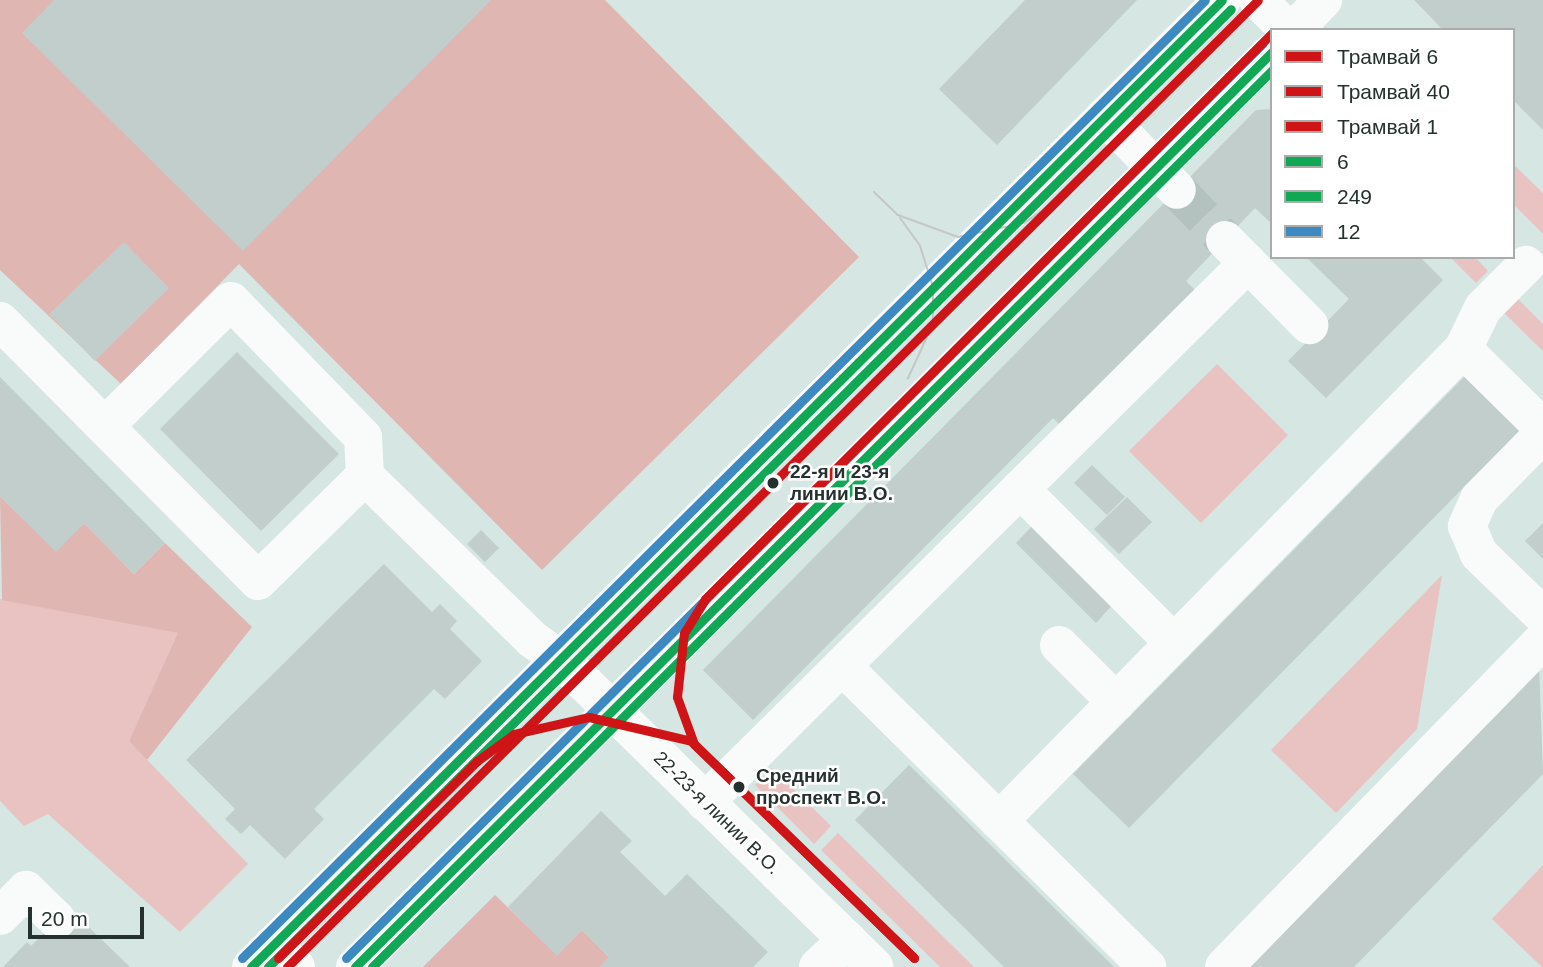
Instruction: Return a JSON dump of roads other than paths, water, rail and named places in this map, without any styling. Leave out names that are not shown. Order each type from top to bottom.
[{"type":"main road","points":[[273,960],[560,659],[1222,0]]},
{"type":"main road","points":[[1258,0],[1286,28]]},
{"type":"main road","points":[[1296,28],[1324,0]]},
{"type":"main road","points":[[355,967],[612,710],[1166,179],[1270,54]]},
{"type":"main road","points":[[1105,116],[1166,179]]},
{"type":"main road","points":[[705,802],[1020,489],[1236,252],[1309,325]]},
{"type":"main road","points":[[999,821],[1463,349],[1483,308],[1527,266]]},
{"type":"main road","points":[[0,321],[258,581],[365,476],[363,437],[231,301],[105,426]]},
{"type":"main road","points":[[1463,349],[1543,428]]},
{"type":"main road","points":[[1543,434],[1479,499],[1467,526],[1479,554],[1543,616]]},
{"type":"main road","name":"22-23-я линии В.О.","points":[[365,476],[531,639],[560,659],[874,967]]},
{"type":"main road","points":[[1020,489],[1174,643]]},
{"type":"main road","points":[[1224,967],[1543,640]]},
{"type":"main road","points":[[1059,645],[1116,702]]},
{"type":"main road","points":[[842,666],[1147,967]]},
{"type":"main road","points":[[0,916],[26,890],[57,920]]},
{"type":"main road","points":[[818,967],[847,940]]},
{"type":"tunnel","points":[[1177,190],[1225,240]]},
{"type":"tram line","name":"6","points":[[287,967],[1258,0]]},
{"type":"tram line","name":"40","points":[[914,958],[694,744],[677,697],[684,633],[705,599],[1270,35]]},
{"type":"tram line","points":[[874,192],[898,215],[958,237],[1024,223],[1057,201]]},
{"type":"tram line","points":[[900,218],[920,246],[933,287],[933,324],[908,378]]},
{"type":"tram line","name":"1","points":[[278,958],[477,761],[514,734],[589,717],[691,741],[914,958]]},
{"type":"place","name":"22-я и 23-я линии В.О.","points":[[773,483]]},
{"type":"place","name":"Средний проспект В.О.","points":[[739,787]]}]
